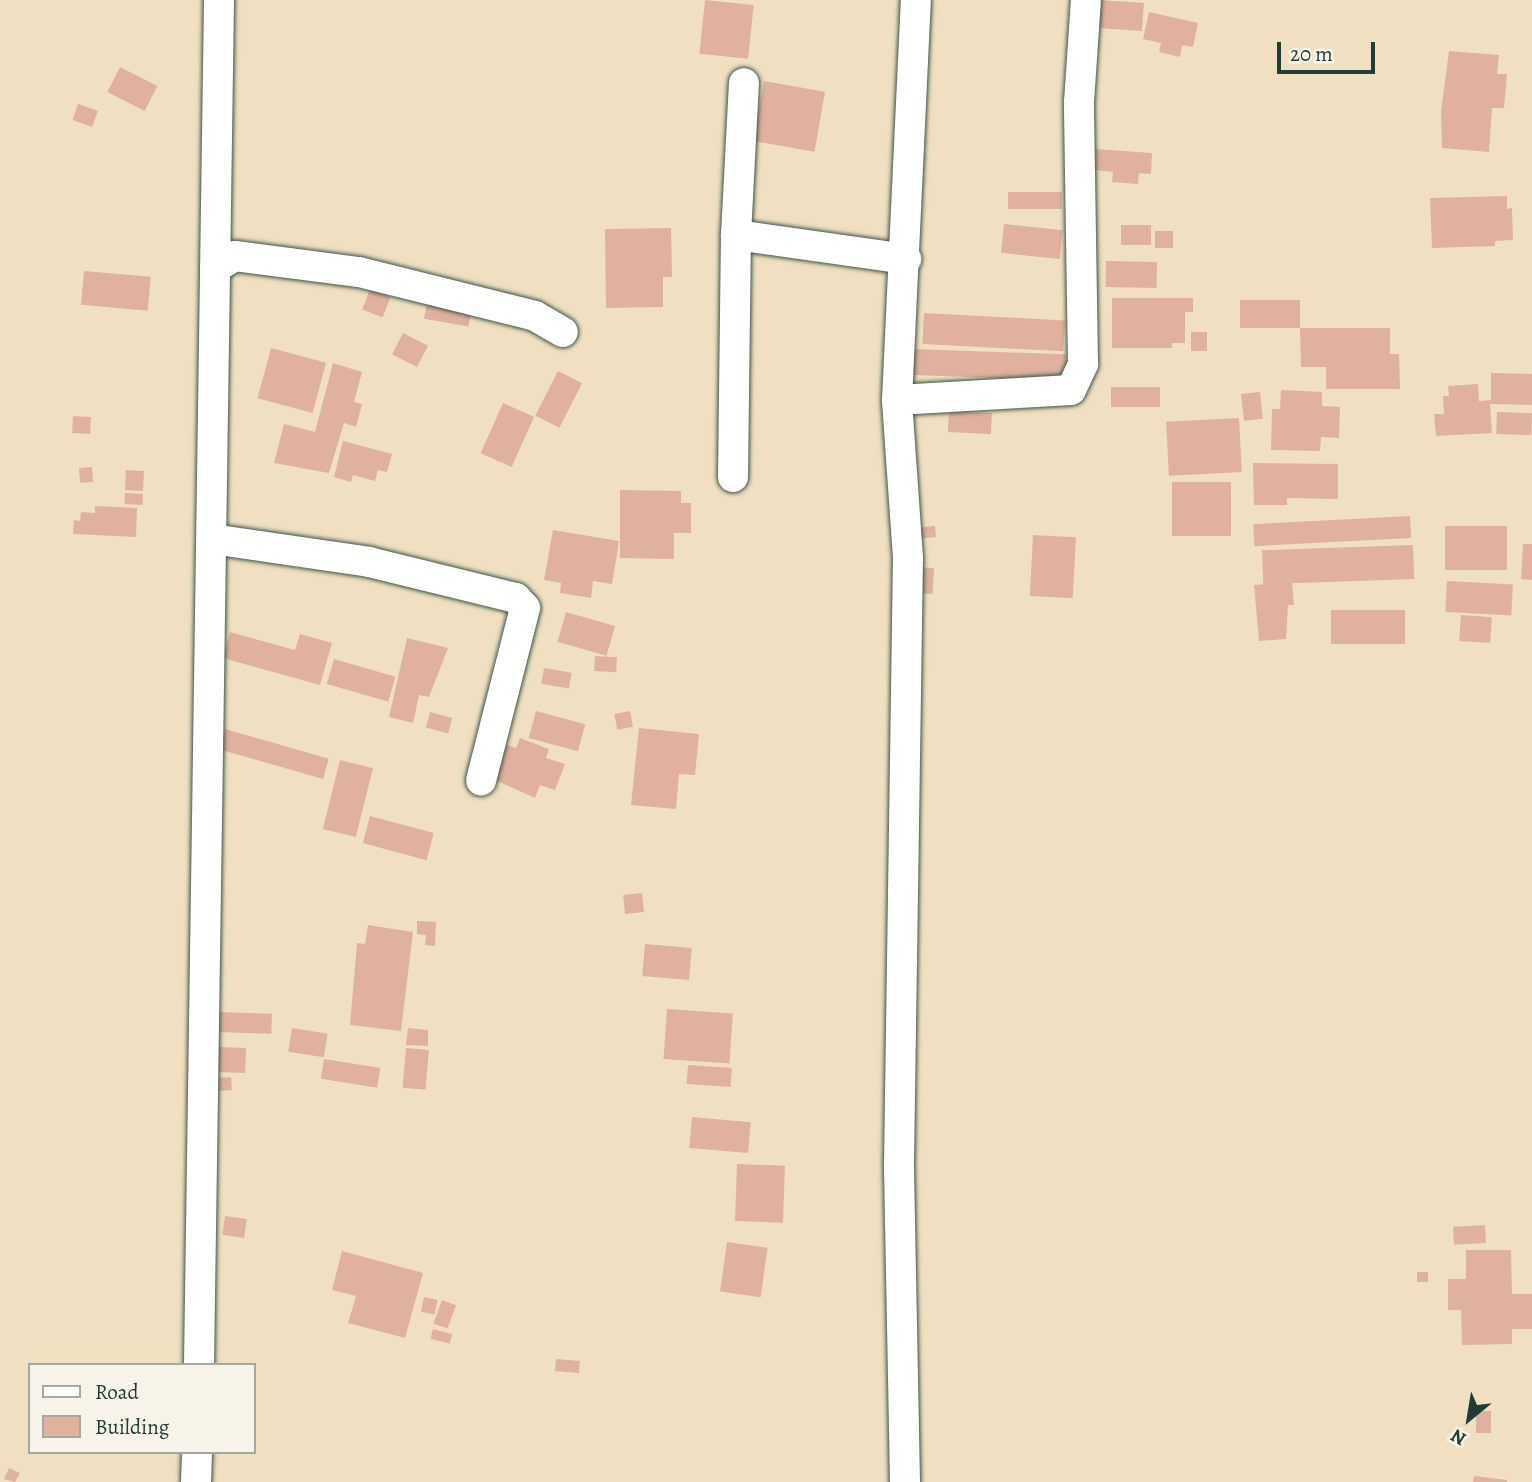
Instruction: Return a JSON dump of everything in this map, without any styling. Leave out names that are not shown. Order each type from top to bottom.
[{"type":"street","points":[[199,1363],[219,0]]},
{"type":"street","points":[[905,1482],[899,1163],[908,558],[897,400],[906,259],[916,0]]},
{"type":"street","points":[[897,400],[1071,390],[1083,364],[1079,102],[1086,0]]},
{"type":"street","points":[[733,477],[736,235],[744,83]]},
{"type":"street","points":[[736,235],[906,259]]},
{"type":"street","points":[[215,268],[235,257],[359,272],[535,316],[563,332]]},
{"type":"street","points":[[212,539],[369,562],[516,598],[525,608],[481,780]]},
{"type":"street","points":[[196,1482],[197,1454]]},
{"type":"building","points":[[705,0],[754,5],[748,59],[699,54]]},
{"type":"building","points":[[1100,0],[1144,3],[1142,31],[1098,28]]},
{"type":"building","points":[[1149,12],[1198,23],[1193,47],[1182,45],[1180,57],[1159,52],[1161,43],[1143,39]]},
{"type":"building","points":[[1449,51],[1499,55],[1497,74],[1507,74],[1504,108],[1492,108],[1489,152],[1442,148],[1441,111]]},
{"type":"building","points":[[120,67],[157,86],[145,111],[107,92]]},
{"type":"building","points":[[764,81],[825,92],[814,152],[753,141]]},
{"type":"building","points":[[78,104],[98,111],[92,127],[72,120]]},
{"type":"building","points":[[1096,149],[1152,153],[1151,174],[1139,173],[1138,184],[1112,182],[1113,172],[1095,170]]},
{"type":"building","points":[[1008,192],[1062,192],[1062,209],[1008,209]]},
{"type":"building","points":[[1507,196],[1507,209],[1512,208],[1513,240],[1495,241],[1495,246],[1432,248],[1430,198]]},
{"type":"building","points":[[1004,224],[1063,230],[1060,259],[1001,253]]},
{"type":"building","points":[[1121,225],[1151,225],[1151,245],[1121,245]]},
{"type":"building","points":[[671,228],[672,277],[663,277],[663,307],[606,308],[605,229]]},
{"type":"building","points":[[1155,231],[1173,231],[1173,248],[1155,248]]},
{"type":"building","points":[[1106,261],[1157,262],[1157,288],[1106,287]]},
{"type":"building","points":[[84,271],[151,277],[148,311],[81,305]]},
{"type":"building","points":[[370,289],[391,297],[383,317],[362,310]]},
{"type":"building","points":[[1112,298],[1193,298],[1193,312],[1185,312],[1185,343],[1172,343],[1172,348],[1112,348]]},
{"type":"building","points":[[1240,300],[1300,300],[1300,328],[1240,328]]},
{"type":"building","points":[[427,302],[471,310],[468,327],[424,319]]},
{"type":"building","points":[[924,313],[1065,320],[1063,351],[922,344]]},
{"type":"building","points":[[1300,328],[1390,328],[1390,354],[1399,354],[1400,389],[1326,389],[1326,367],[1301,367]]},
{"type":"building","points":[[1191,332],[1207,332],[1207,351],[1191,351]]},
{"type":"building","points":[[403,333],[428,346],[417,367],[392,354]]},
{"type":"building","points":[[271,348],[326,363],[313,413],[258,398]]},
{"type":"building","points":[[914,349],[1066,354],[1065,380],[913,375]]},
{"type":"building","points":[[333,363],[362,372],[354,402],[362,404],[356,427],[344,423],[329,473],[274,463],[284,424],[315,432]]},
{"type":"building","points":[[558,371],[582,383],[559,428],[535,416]]},
{"type":"building","points":[[1491,373],[1532,374],[1532,405],[1490,404],[1492,433],[1436,436],[1434,414],[1444,414],[1443,396],[1449,396],[1448,386],[1478,384],[1479,401],[1491,400]]},
{"type":"building","points":[[1111,387],[1160,387],[1160,407],[1111,407]]},
{"type":"building","points":[[1281,390],[1322,392],[1322,406],[1340,407],[1339,438],[1321,437],[1320,451],[1271,450],[1272,409],[1280,409]]},
{"type":"building","points":[[1260,392],[1263,419],[1244,421],[1241,394]]},
{"type":"building","points":[[503,403],[534,417],[512,467],[481,453]]},
{"type":"building","points":[[949,411],[992,413],[991,434],[948,432]]},
{"type":"building","points":[[1497,412],[1532,413],[1531,435],[1496,434]]},
{"type":"building","points":[[73,416],[91,417],[90,434],[72,433]]},
{"type":"building","points":[[1239,418],[1242,472],[1169,476],[1166,422]]},
{"type":"building","points":[[343,441],[392,454],[387,472],[378,470],[375,481],[353,475],[351,482],[334,477]]},
{"type":"building","points":[[1253,463],[1338,464],[1338,499],[1287,498],[1287,505],[1254,505]]},
{"type":"building","points":[[92,467],[93,482],[80,483],[79,468]]},
{"type":"building","points":[[126,470],[144,471],[143,491],[125,490]]},
{"type":"building","points":[[1172,482],[1231,482],[1231,536],[1172,536]]},
{"type":"building","points":[[620,490],[681,491],[681,503],[691,503],[691,533],[674,533],[674,559],[620,558]]},
{"type":"building","points":[[125,493],[143,494],[142,505],[124,504]]},
{"type":"building","points":[[95,506],[137,508],[136,537],[73,534],[74,520],[80,521],[81,512],[95,513]]},
{"type":"building","points":[[1410,516],[1411,538],[1254,546],[1253,524]]},
{"type":"building","points":[[935,526],[936,537],[918,539],[917,528]]},
{"type":"building","points":[[1445,526],[1507,526],[1507,570],[1445,570]]},
{"type":"building","points":[[553,530],[619,541],[612,584],[593,581],[591,598],[560,593],[561,583],[544,580]]},
{"type":"building","points":[[1033,535],[1076,537],[1073,598],[1030,596]]},
{"type":"building","points":[[1523,544],[1532,544],[1532,580],[1521,579]]},
{"type":"building","points":[[1413,545],[1414,579],[1263,584],[1262,550]]},
{"type":"building","points":[[915,567],[934,568],[933,594],[914,593]]},
{"type":"building","points":[[1447,581],[1513,584],[1511,615],[1445,612]]},
{"type":"building","points":[[1292,582],[1294,605],[1288,605],[1286,639],[1259,641],[1254,585]]},
{"type":"building","points":[[1331,610],[1405,610],[1405,644],[1331,644]]},
{"type":"building","points":[[566,612],[615,626],[606,656],[557,642]]},
{"type":"building","points":[[1461,615],[1492,617],[1490,643],[1459,641]]},
{"type":"building","points":[[230,632],[295,650],[300,634],[332,643],[320,685],[223,658]]},
{"type":"building","points":[[407,638],[448,648],[429,697],[419,695],[413,723],[389,717]]},
{"type":"building","points":[[595,656],[617,657],[616,672],[594,671]]},
{"type":"building","points":[[334,659],[396,677],[388,702],[327,684]]},
{"type":"building","points":[[544,668],[572,673],[569,689],[541,684]]},
{"type":"building","points":[[536,711],[585,724],[578,751],[529,738]]},
{"type":"building","points":[[630,711],[633,727],[617,730],[614,714]]},
{"type":"building","points":[[430,712],[452,718],[448,733],[426,727]]},
{"type":"building","points":[[639,728],[699,734],[695,775],[679,774],[676,809],[631,805]]},
{"type":"building","points":[[225,729],[329,759],[323,779],[219,749]]},
{"type":"building","points":[[520,738],[549,749],[546,758],[565,764],[555,790],[540,785],[535,798],[495,780],[507,745],[516,748]]},
{"type":"building","points":[[340,760],[373,768],[356,837],[323,829]]},
{"type":"building","points":[[370,816],[434,833],[427,860],[363,843]]},
{"type":"building","points":[[642,893],[644,912],[625,914],[623,895]]},
{"type":"building","points":[[417,921],[436,922],[435,946],[425,945],[426,935],[417,934]]},
{"type":"building","points":[[368,925],[413,932],[401,1031],[350,1025],[357,943],[365,944]]},
{"type":"building","points":[[645,944],[692,948],[689,980],[642,976]]},
{"type":"building","points":[[667,1009],[733,1014],[729,1063],[664,1059]]},
{"type":"building","points":[[219,1012],[272,1014],[271,1034],[218,1032]]},
{"type":"building","points":[[292,1028],[328,1034],[324,1057],[288,1052]]},
{"type":"building","points":[[408,1028],[428,1030],[428,1046],[406,1045]]},
{"type":"building","points":[[218,1047],[246,1048],[245,1073],[217,1072]]},
{"type":"building","points":[[406,1048],[429,1050],[425,1090],[403,1088]]},
{"type":"building","points":[[324,1059],[380,1068],[377,1088],[321,1079]]},
{"type":"building","points":[[688,1065],[732,1068],[731,1087],[687,1084]]},
{"type":"building","points":[[231,1077],[232,1090],[219,1091],[218,1078]]},
{"type":"building","points":[[692,1117],[751,1122],[748,1153],[689,1148]]},
{"type":"building","points":[[737,1164],[785,1166],[783,1223],[735,1221]]},
{"type":"building","points":[[225,1216],[247,1219],[244,1238],[222,1235]]},
{"type":"building","points":[[1485,1225],[1486,1243],[1454,1245],[1453,1227]]},
{"type":"building","points":[[727,1242],[768,1248],[761,1297],[720,1292]]},
{"type":"building","points":[[1466,1250],[1511,1250],[1512,1294],[1532,1294],[1532,1329],[1512,1329],[1512,1344],[1462,1345],[1461,1310],[1448,1310],[1448,1279],[1466,1279]]},
{"type":"building","points":[[342,1251],[423,1273],[405,1338],[348,1323],[356,1296],[332,1290]]},
{"type":"building","points":[[1417,1272],[1428,1272],[1428,1282],[1417,1282]]},
{"type":"building","points":[[424,1297],[438,1300],[435,1315],[421,1312]]},
{"type":"building","points":[[442,1300],[456,1305],[448,1329],[433,1323]]},
{"type":"building","points":[[433,1329],[452,1334],[450,1344],[430,1339]]},
{"type":"building","points":[[556,1359],[580,1361],[579,1373],[555,1371]]},
{"type":"building","points":[[1476,1411],[1491,1411],[1491,1433],[1476,1433]]},
{"type":"building","points":[[9,1468],[20,1473],[15,1482],[4,1479]]},
{"type":"building","points":[[1474,1476],[1507,1480],[1507,1482],[1473,1482]]}]
